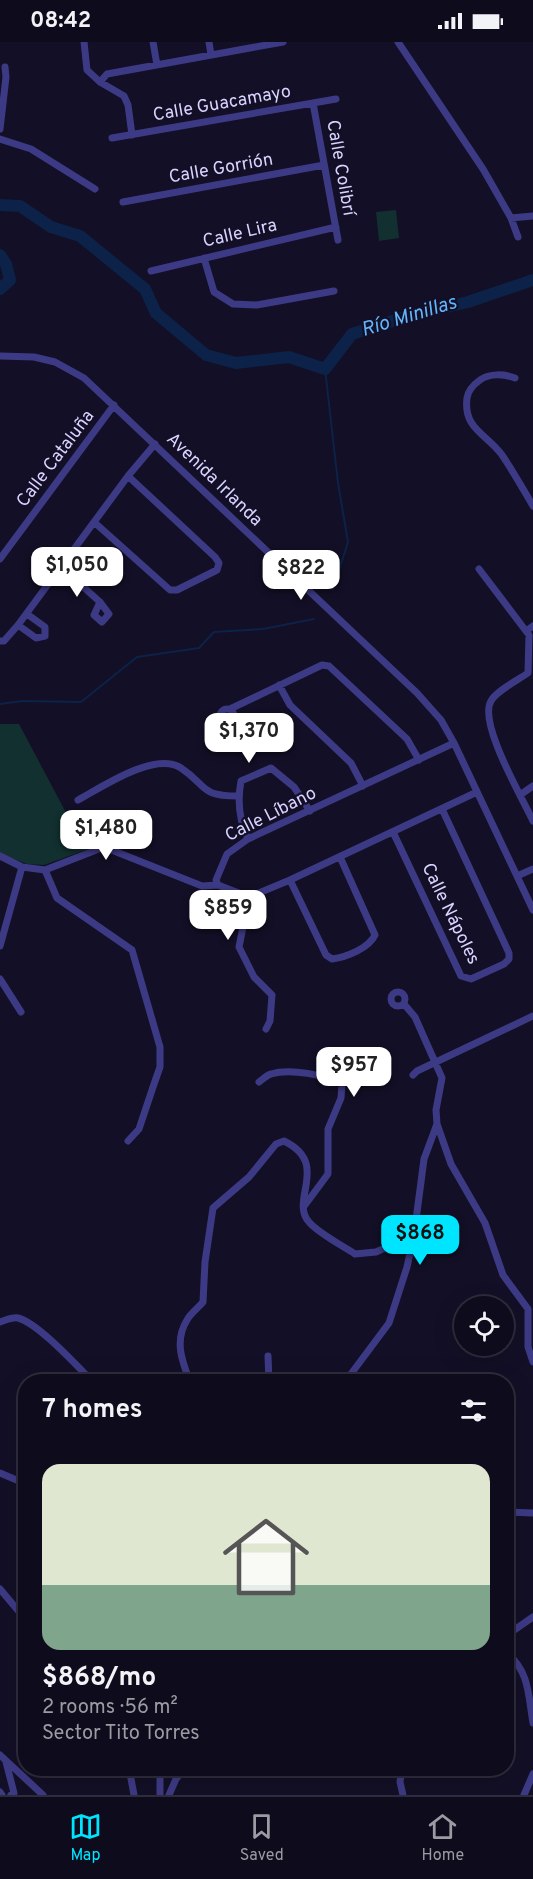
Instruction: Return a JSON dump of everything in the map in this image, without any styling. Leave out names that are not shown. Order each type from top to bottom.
[{"type":"street","points":[[84,42],[87,70],[100,82],[124,96],[128,105],[132,135]]},
{"type":"street","points":[[153,42],[157,65]]},
{"type":"street","points":[[209,42],[211,55]]},
{"type":"street","points":[[100,82],[107,74],[283,42]]},
{"type":"street","points":[[398,42],[483,169],[511,218],[518,237]]},
{"type":"street","points":[[0,129],[6,78],[5,67]]},
{"type":"street","name":"Calle Guacamayo","points":[[112,138],[336,99]]},
{"type":"street","name":"Calle Colibrí","points":[[313,103],[338,240]]},
{"type":"street","points":[[0,139],[31,149],[95,189]]},
{"type":"street","name":"Calle Gorrión","points":[[123,202],[324,165]]},
{"type":"street","points":[[511,218],[533,216]]},
{"type":"street","name":"Calle Lira","points":[[151,271],[336,227]]},
{"type":"street","points":[[204,258],[214,292],[233,304],[257,305],[334,291]]},
{"type":"street","name":"Avenida Irlanda","points":[[0,356],[34,357],[55,362],[84,378],[417,693],[441,720],[454,743],[533,910]]},
{"type":"street","points":[[515,378],[499,375],[479,381],[468,392],[466,409],[472,424],[500,452],[533,506]]},
{"type":"street","name":"Calle Cataluña","points":[[0,559],[114,405]]},
{"type":"street","points":[[0,641],[4,641],[27,614],[128,476],[155,444]]},
{"type":"street","points":[[94,522],[170,590],[177,590],[217,570],[219,563],[215,556],[128,476]]},
{"type":"street","points":[[61,567],[100,602]]},
{"type":"street","points":[[479,570],[529,635],[528,674],[494,697],[488,712],[493,738],[533,821]]},
{"type":"street","points":[[18,625],[36,638],[45,636],[45,627],[27,614]]},
{"type":"street","points":[[526,632],[533,626]]},
{"type":"street","points":[[230,709],[322,665],[329,666],[407,739],[418,760]]},
{"type":"street","points":[[279,685],[290,705],[351,763],[363,786]]},
{"type":"street","name":"Calle Líbano","points":[[218,885],[216,880],[227,854],[248,839],[454,743]]},
{"type":"street","points":[[78,800],[120,777],[153,764],[170,762],[182,768],[206,791],[219,796],[238,796]]},
{"type":"street","points":[[248,839],[241,823],[238,796],[241,781],[271,768],[294,788],[310,811]]},
{"type":"street","points":[[520,795],[533,786]]},
{"type":"street","points":[[0,856],[22,867],[45,870],[104,847],[202,886],[218,885],[249,897],[477,792]]},
{"type":"street","name":"Calle Nápoles","points":[[393,832],[461,976],[471,979],[487,972],[509,960],[509,953],[442,809]]},
{"type":"street","points":[[290,880],[326,955],[332,959],[341,958],[371,943],[375,936],[340,857]]},
{"type":"street","points":[[0,946],[22,867]]},
{"type":"street","points":[[517,876],[533,869]]},
{"type":"street","points":[[45,870],[57,898],[132,950],[160,1047],[160,1067],[139,1129],[128,1141]]},
{"type":"street","points":[[249,897],[239,947],[254,977],[272,995],[270,1021],[266,1029]]},
{"type":"street","points":[[0,980],[21,1012]]},
{"type":"street","points":[[404,1004],[415,1017],[442,1078],[436,1110],[437,1124],[451,1164],[485,1223],[503,1275],[528,1309],[528,1347],[533,1362]]},
{"type":"street","points":[[413,1075],[417,1071],[533,1016]]},
{"type":"street","points":[[259,1082],[270,1074],[287,1071],[331,1077],[342,1084],[341,1098],[328,1129],[328,1174],[303,1207]]},
{"type":"street","points":[[351,1374],[389,1323],[407,1267],[414,1235],[424,1159],[437,1124]]},
{"type":"street","points":[[187,1374],[181,1359],[179,1343],[186,1321],[203,1302],[205,1262],[213,1208],[249,1177],[276,1144],[284,1141],[292,1145],[304,1158],[309,1171],[303,1207],[308,1222],[355,1254],[376,1252],[414,1235]]},
{"type":"street","points":[[0,1322],[16,1317],[26,1322],[58,1347],[85,1374]]},
{"type":"street","points":[[268,1356],[269,1374]]},
{"type":"street","points":[[0,1473],[18,1481]]},
{"type":"street","points":[[514,1512],[533,1513]]},
{"type":"street","points":[[0,1589],[18,1610]]},
{"type":"street","points":[[514,1630],[533,1617]]},
{"type":"street","points":[[514,1659],[524,1673],[533,1723]]},
{"type":"street","points":[[0,1755],[18,1773]]},
{"type":"street","points":[[6,1762],[14,1793],[12,1795]]},
{"type":"street","points":[[524,1795],[533,1774]]},
{"type":"street","points":[[22,1776],[43,1795]]},
{"type":"street","points":[[130,1776],[134,1795]]},
{"type":"street","points":[[160,1776],[160,1795]]},
{"type":"street","points":[[169,1795],[178,1776]]},
{"type":"street","points":[[401,1776],[403,1795]]},
{"type":"green space","points":[[396,210],[399,238],[379,241],[376,212]]},
{"type":"green space","points":[[0,724],[19,724],[71,822],[79,823],[94,847],[44,865],[27,864],[0,854]]},
{"type":"waterway","name":"Río Minillas","points":[[0,205],[20,206],[51,227],[80,236],[145,289],[156,313],[206,355],[236,363],[289,357],[325,369],[352,334],[408,316],[468,302],[533,280]]},
{"type":"waterway","name":"Río Minillas","points":[[0,255],[6,264],[10,280],[0,289]]},
{"type":"waterway","points":[[325,369],[338,483],[348,542],[333,589]]},
{"type":"waterway","points":[[0,704],[22,701],[81,702],[137,657],[199,648],[214,632],[263,629],[314,619]]}]
